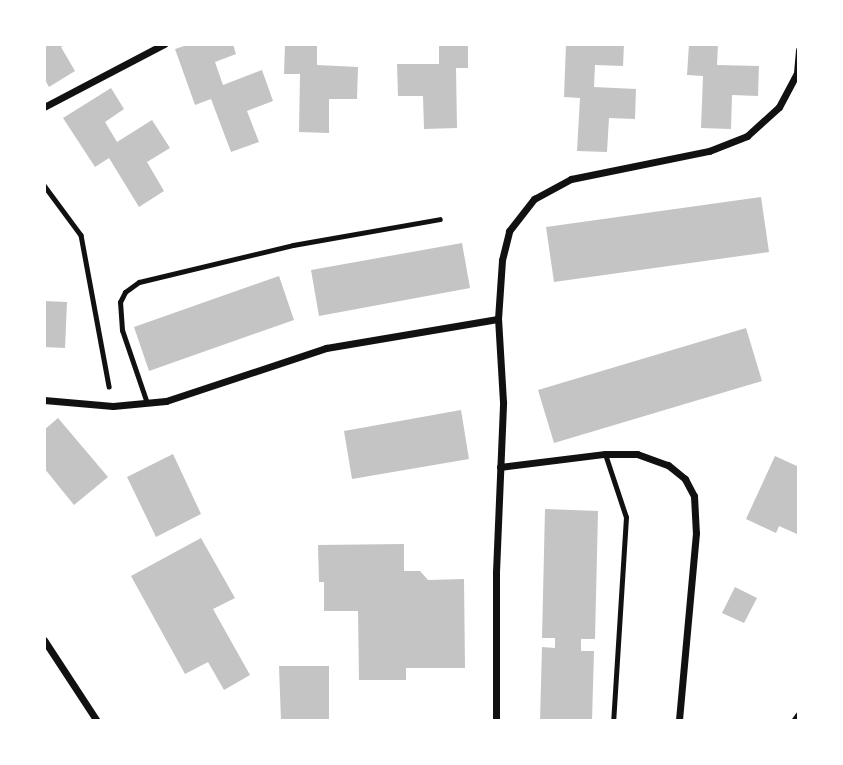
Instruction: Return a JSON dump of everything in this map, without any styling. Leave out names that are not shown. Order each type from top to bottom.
[{"type":"street","points":[[44,107],[164,44]]},
{"type":"street","points":[[496,721],[503,402],[498,318],[502,260],[509,231],[534,199],[572,179],[709,151],[747,136],[779,107],[797,73],[799,50]]},
{"type":"street","points":[[44,400],[113,406],[166,401],[326,348],[498,318]]},
{"type":"street","points":[[500,467],[605,454],[637,454],[668,465],[685,479],[694,496],[696,533],[679,721]]},
{"type":"street","points":[[44,640],[97,721]]},
{"type":"street","points":[[794,721],[799,714]]},
{"type":"lane","points":[[147,403],[122,330],[120,302],[125,292],[139,282],[293,245],[440,219]]},
{"type":"lane","points":[[605,454],[626,517],[613,721]]},
{"type":"path","points":[[44,185],[81,235],[113,406]]},
{"type":"building","points":[[44,44],[67,44],[61,47],[75,71],[49,87],[44,78]]},
{"type":"building","points":[[190,44],[233,44],[236,54],[215,62],[223,85],[262,70],[273,101],[247,111],[259,142],[231,152],[211,99],[195,105],[175,49]]},
{"type":"building","points":[[285,44],[317,44],[317,65],[358,67],[357,99],[329,99],[329,133],[299,132],[300,74],[284,74]]},
{"type":"building","points":[[439,44],[468,44],[468,68],[456,68],[457,128],[424,129],[423,96],[398,96],[397,64],[439,64]]},
{"type":"building","points":[[566,44],[624,44],[623,66],[595,65],[594,87],[636,89],[635,119],[609,118],[607,152],[577,151],[580,98],[564,97]]},
{"type":"building","points":[[689,44],[718,44],[717,65],[759,66],[758,96],[732,95],[731,129],[701,128],[703,76],[687,75]]},
{"type":"building","points":[[111,88],[124,109],[105,122],[117,142],[152,120],[170,148],[147,162],[164,191],[139,207],[109,158],[95,167],[63,118]]},
{"type":"building","points":[[761,197],[769,252],[554,282],[546,227]]},
{"type":"building","points":[[462,243],[470,288],[319,316],[311,270]]},
{"type":"building","points":[[279,276],[294,320],[149,371],[134,327]]},
{"type":"building","points":[[44,301],[67,302],[65,348],[44,347]]},
{"type":"building","points":[[746,328],[762,381],[554,443],[538,390]]},
{"type":"building","points":[[461,410],[469,459],[352,479],[344,431]]},
{"type":"building","points":[[58,418],[108,477],[74,505],[44,468],[44,430]]},
{"type":"building","points":[[173,454],[201,514],[156,537],[127,477]]},
{"type":"building","points":[[775,456],[799,467],[797,534],[779,526],[776,533],[746,519]]},
{"type":"building","points":[[545,509],[598,511],[595,639],[581,639],[581,651],[594,651],[592,721],[540,721],[542,647],[555,648],[555,638],[542,638]]},
{"type":"building","points":[[201,538],[235,598],[213,609],[250,675],[224,690],[208,662],[185,674],[131,576]]},
{"type":"building","points":[[404,544],[404,571],[420,571],[428,580],[464,579],[465,668],[406,668],[406,680],[359,680],[358,611],[324,611],[324,582],[319,582],[318,545]]},
{"type":"building","points":[[735,587],[757,598],[744,623],[722,613]]},
{"type":"building","points":[[279,666],[329,666],[329,721],[281,721]]}]
